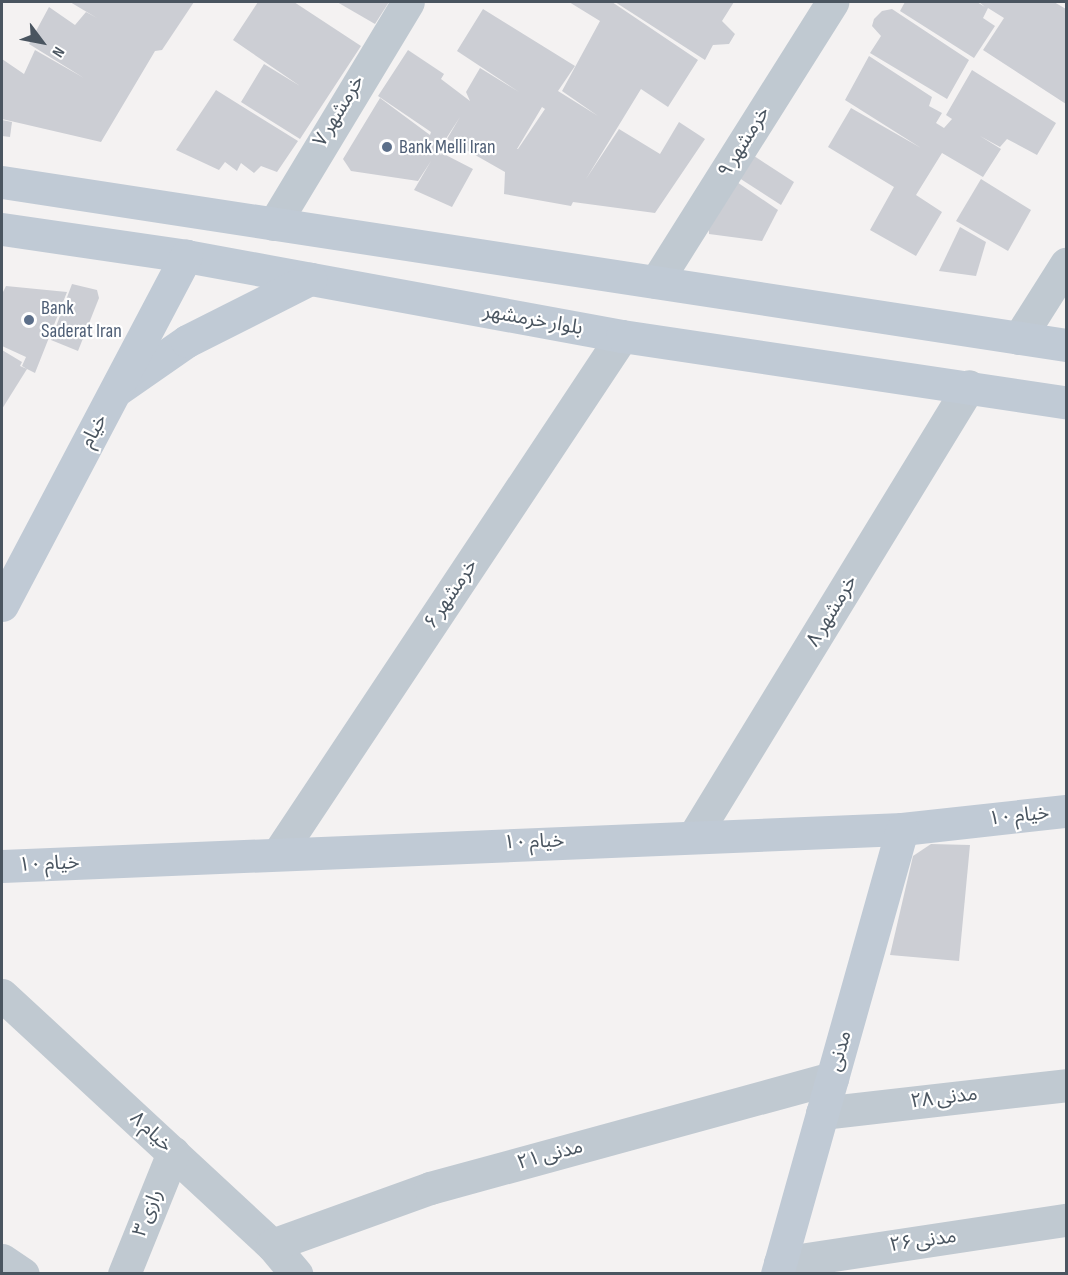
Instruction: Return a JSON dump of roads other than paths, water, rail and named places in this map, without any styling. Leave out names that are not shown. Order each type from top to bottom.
[{"type":"main road","points":[[2,182],[1066,345]]},
{"type":"main road","name":"بلوار خرمشهر","points":[[2,229],[186,256],[622,336],[1066,402]]},
{"type":"main road","name":"خیام","points":[[2,605],[186,256]]},
{"type":"main road","points":[[114,392],[187,341],[310,279]]},
{"type":"main road","name":"خیام ۱۰","points":[[2,866],[280,851],[902,829],[1066,811]]},
{"type":"main road","name":"مدنی","points":[[778,1268],[902,829]]},
{"type":"street","name":"خرمشهر ۷","points":[[274,224],[408,2]]},
{"type":"street","name":"خرمشهر ۹","points":[[656,282],[832,2]]},
{"type":"street","points":[[1019,338],[1066,264]]},
{"type":"street","name":"خرمشهر ۶","points":[[280,851],[622,336]]},
{"type":"street","name":"خرمشهر ۸","points":[[694,836],[969,386]]},
{"type":"street","name":"خیام ۸","points":[[2,995],[272,1245],[296,1274]]},
{"type":"street","name":"مدنی ۲۱","points":[[272,1245],[430,1188],[832,1078]]},
{"type":"street","name":"مدنی ۲۸","points":[[822,1113],[1066,1085]]},
{"type":"street","name":"رازی ۳","points":[[124,1274],[173,1153]]},
{"type":"street","name":"مدنی ۲۶","points":[[778,1268],[1066,1220]]},
{"type":"street","points":[[2,1260],[23,1274]]},
{"type":"place","name":"Bank Melli Iran","points":[[387,147]]},
{"type":"place","name":"Bank Saderat Iran","points":[[29,320]]}]
